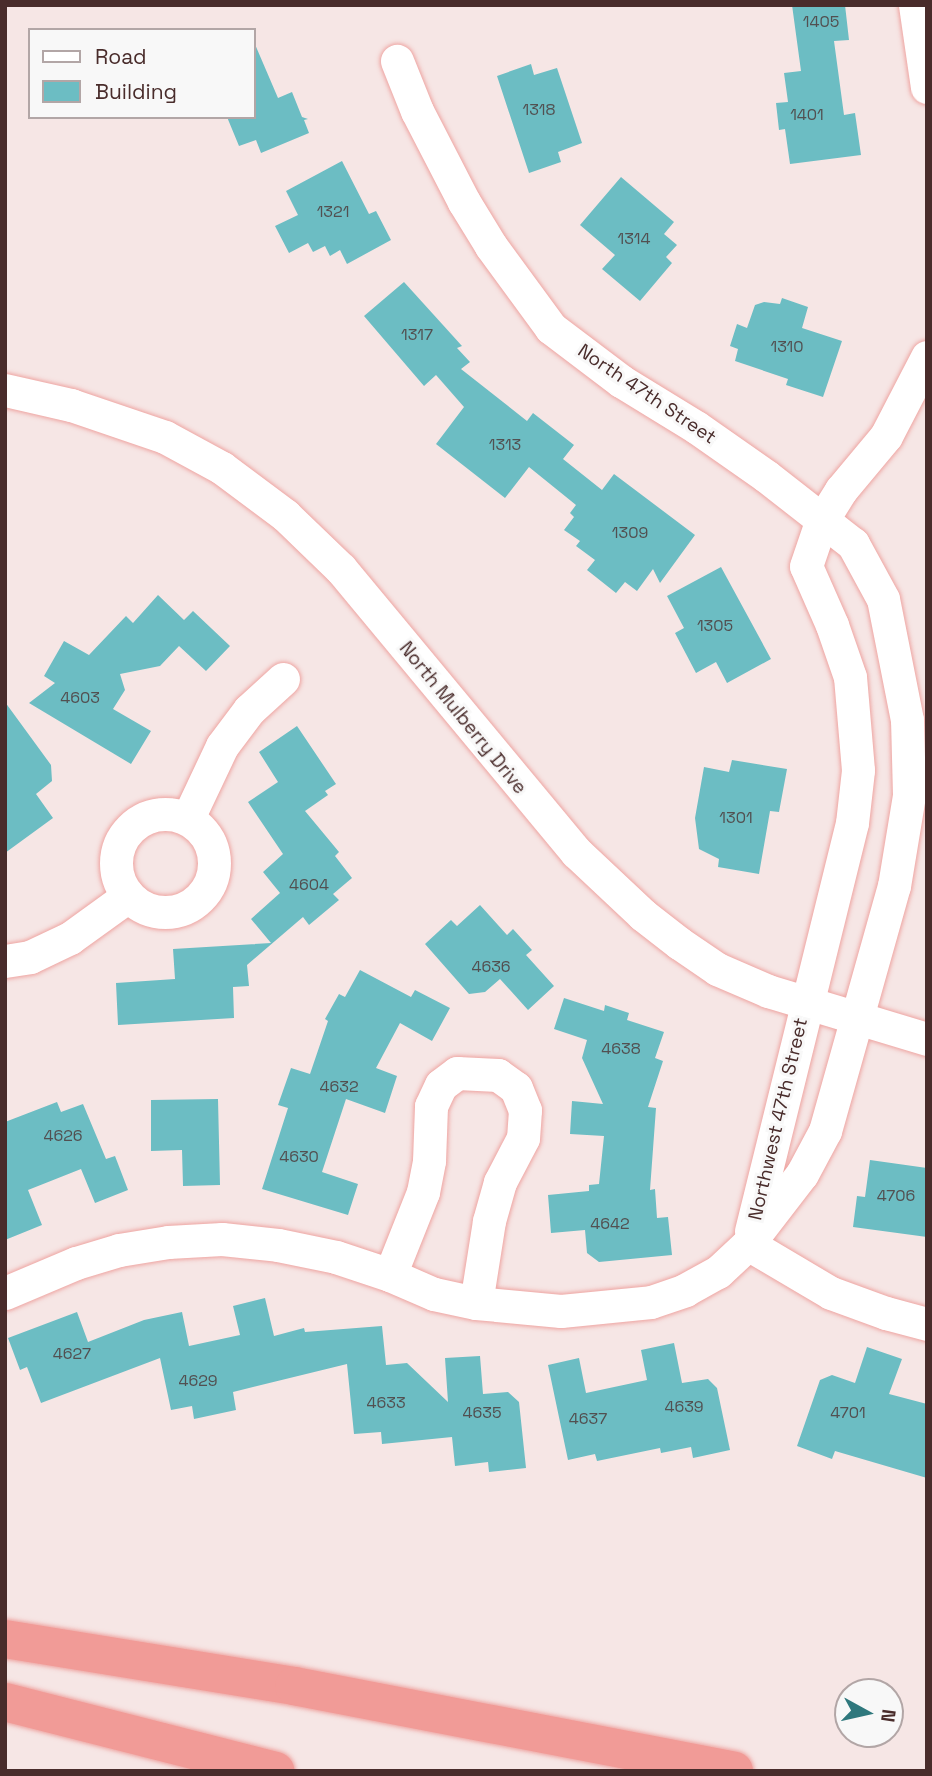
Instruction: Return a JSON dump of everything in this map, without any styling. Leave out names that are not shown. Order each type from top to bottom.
[{"type":"highway","points":[[5,1639],[294,1686],[734,1771]]},
{"type":"highway","points":[[5,1702],[275,1771]]},
{"type":"street","points":[[915,5],[927,88]]},
{"type":"street","name":"North 47th Street","points":[[397,61],[417,111],[464,202],[491,246],[551,328],[621,381],[696,427],[766,476],[821,522]]},
{"type":"street","name":"Northwest 47th Street","points":[[748,1244],[805,1003],[852,823],[858,769],[856,719],[850,677],[832,625],[806,566],[821,522],[841,490],[886,436],[924,365]]},
{"type":"street","name":"North Mulberry Drive","points":[[5,390],[82,409],[165,437],[254,491],[314,541],[341,569],[542,813],[609,884],[652,922],[717,969],[805,1003],[927,1039]]},
{"type":"street","name":"Northwest 47th Street","points":[[748,1244],[802,1174],[825,1131],[894,886],[909,795],[917,719],[883,599],[853,544],[821,522]]},
{"type":"street","points":[[188,818],[222,746],[249,710],[283,679]]},
{"type":"street","points":[[856,719],[917,719]]},
{"type":"street","points":[[166,813],[188,818],[205,833],[214,852],[214,874],[205,894],[188,908],[167,913],[146,909],[128,896],[117,876],[117,853],[126,833],[144,818],[166,813]]},
{"type":"street","points":[[5,961],[30,957],[70,938],[128,896]]},
{"type":"street","points":[[390,1275],[423,1192],[429,1161],[431,1107],[441,1085],[457,1073],[498,1075],[516,1088],[525,1110],[523,1138],[500,1182],[489,1221],[476,1303]]},
{"type":"street","points":[[5,1293],[76,1263],[119,1250],[222,1239],[278,1245],[336,1257],[390,1275],[434,1294],[476,1303],[561,1311],[651,1301],[685,1290],[718,1272],[748,1244],[831,1293],[886,1313],[927,1324]]},
{"type":"building","points":[[792,5],[845,5],[849,40],[834,41],[844,115],[855,113],[861,155],[790,164],[785,129],[779,130],[776,103],[788,102],[784,73],[801,71]]},
{"type":"building","points":[[256,47],[278,98],[292,92],[302,117],[308,119],[304,120],[309,133],[261,153],[256,140],[239,146],[228,119],[256,119]]},
{"type":"building","points":[[531,64],[534,75],[557,68],[582,143],[558,152],[561,162],[529,173],[497,76]]},
{"type":"building","points":[[342,161],[369,214],[376,211],[391,240],[347,264],[340,250],[330,256],[325,246],[313,252],[308,243],[289,253],[275,226],[298,215],[286,191]]},
{"type":"building","points":[[621,177],[674,222],[664,234],[677,245],[666,257],[672,263],[640,301],[602,269],[615,255],[580,225]]},
{"type":"building","points":[[404,282],[462,346],[457,348],[470,362],[461,369],[527,421],[533,413],[574,445],[563,459],[602,490],[614,474],[695,535],[660,583],[653,569],[637,591],[625,582],[616,593],[587,570],[595,560],[576,546],[580,541],[564,530],[574,517],[570,513],[576,505],[529,467],[505,498],[436,444],[464,407],[436,375],[424,386],[364,316]]},
{"type":"building","points":[[782,298],[808,307],[802,328],[842,341],[823,397],[786,385],[788,379],[735,361],[738,349],[730,346],[737,324],[747,328],[755,305],[764,302],[780,304]]},
{"type":"building","points":[[721,567],[771,659],[727,683],[716,662],[696,673],[675,633],[684,628],[667,596]]},
{"type":"building","points":[[158,595],[184,620],[193,611],[230,646],[206,671],[179,646],[160,666],[120,674],[125,690],[113,709],[151,731],[131,764],[29,703],[55,683],[44,676],[64,641],[89,655],[126,616],[133,623]]},
{"type":"building","points":[[5,702],[51,765],[52,781],[36,794],[53,818],[5,853]]},
{"type":"building","points":[[297,726],[336,784],[325,791],[328,795],[305,811],[339,852],[335,856],[352,878],[333,894],[339,900],[309,925],[303,917],[247,965],[249,986],[233,987],[234,1018],[118,1025],[116,983],[175,979],[173,949],[271,943],[251,919],[280,893],[263,872],[283,854],[248,802],[278,782],[259,752]]},
{"type":"building","points":[[732,760],[787,769],[779,812],[770,811],[759,874],[718,867],[719,859],[699,849],[695,818],[704,767],[729,772]]},
{"type":"building","points":[[480,905],[507,935],[513,929],[532,950],[526,955],[554,986],[528,1010],[500,979],[485,992],[469,994],[425,944],[451,920],[457,926]]},
{"type":"building","points":[[360,970],[411,997],[415,990],[450,1008],[432,1041],[400,1023],[376,1068],[397,1076],[385,1113],[346,1099],[322,1172],[358,1184],[348,1215],[262,1189],[288,1108],[278,1105],[291,1068],[310,1074],[328,1021],[325,1019],[339,994],[345,997]]},
{"type":"building","points":[[564,998],[604,1011],[605,1005],[629,1013],[627,1020],[664,1032],[655,1058],[663,1061],[648,1107],[656,1108],[650,1190],[655,1189],[657,1218],[668,1217],[672,1255],[599,1262],[587,1253],[585,1230],[551,1233],[548,1195],[589,1191],[589,1185],[599,1184],[604,1136],[570,1134],[572,1101],[603,1104],[582,1058],[587,1040],[554,1029]]},
{"type":"building","points":[[218,1099],[220,1185],[183,1186],[182,1150],[151,1151],[151,1100]]},
{"type":"building","points":[[57,1102],[61,1112],[83,1104],[106,1159],[115,1156],[128,1190],[95,1203],[81,1169],[28,1190],[42,1225],[5,1240],[5,1122]]},
{"type":"building","points":[[870,1160],[927,1168],[927,1237],[853,1227],[857,1196],[865,1197]]},
{"type":"building","points":[[265,1298],[274,1336],[304,1328],[305,1332],[382,1326],[386,1365],[407,1363],[448,1402],[445,1358],[480,1356],[483,1394],[508,1392],[519,1402],[526,1468],[489,1472],[488,1462],[455,1466],[452,1437],[382,1444],[381,1432],[354,1434],[347,1364],[233,1392],[236,1410],[194,1419],[192,1406],[171,1410],[160,1358],[41,1403],[27,1367],[20,1370],[8,1338],[77,1312],[88,1342],[144,1320],[182,1312],[189,1346],[240,1335],[233,1306]]},
{"type":"building","points":[[674,1343],[682,1383],[708,1379],[717,1388],[730,1450],[693,1458],[691,1447],[661,1453],[660,1448],[597,1461],[595,1454],[568,1460],[548,1365],[579,1358],[586,1393],[647,1380],[641,1350]]},
{"type":"building","points":[[867,1347],[902,1359],[889,1394],[927,1404],[927,1478],[835,1451],[832,1459],[797,1446],[820,1380],[832,1375],[855,1383]]}]
